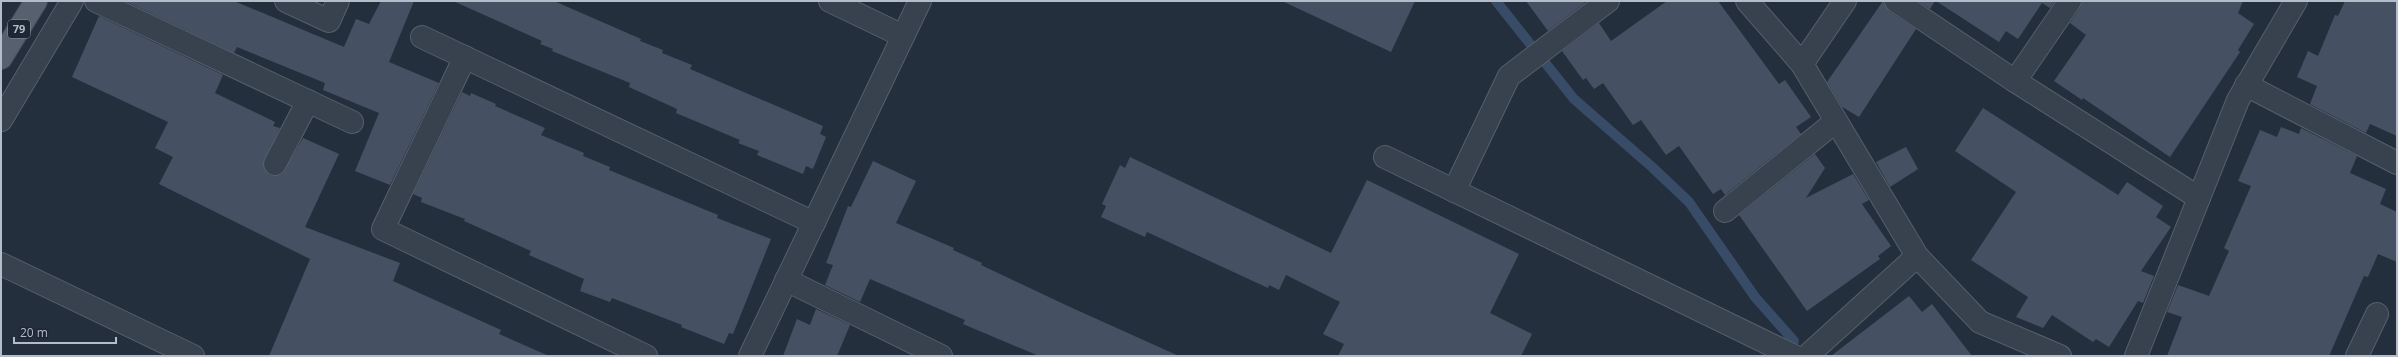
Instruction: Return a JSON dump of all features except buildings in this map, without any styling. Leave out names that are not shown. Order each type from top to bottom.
[{"type":"main road","name":"79","points":[[1,58],[36,1]]},
{"type":"street","points":[[1,120],[72,1]]},
{"type":"street","points":[[96,1],[352,122]]},
{"type":"street","points":[[286,1],[329,21],[338,1]]},
{"type":"street","points":[[830,1],[903,36]]},
{"type":"street","points":[[750,356],[920,1]]},
{"type":"street","points":[[1454,191],[1509,76],[1608,1]]},
{"type":"street","points":[[1747,1],[1802,64],[1917,256],[1980,322],[2027,350],[2060,356]]},
{"type":"street","points":[[1802,64],[1845,1]]},
{"type":"street","points":[[1896,1],[2016,81],[2199,198]]},
{"type":"street","points":[[2016,81],[2070,1]]},
{"type":"street","points":[[2136,356],[2238,100],[2296,1]]},
{"type":"street","points":[[422,37],[814,223]]},
{"type":"street","points":[[465,57],[383,229],[646,356]]},
{"type":"street","points":[[2246,85],[2397,163]]},
{"type":"street","points":[[275,164],[308,101]]},
{"type":"street","points":[[1725,212],[1836,121]]},
{"type":"street","points":[[1385,157],[1794,356]]},
{"type":"street","points":[[1807,356],[1917,256]]},
{"type":"street","points":[[1,264],[192,356]]},
{"type":"street","points":[[786,280],[941,356]]},
{"type":"street","points":[[2357,356],[2377,314]]},
{"type":"waterway","points":[[1496,1],[1574,99],[1652,167],[1689,202],[1755,297],[1794,341]]}]
